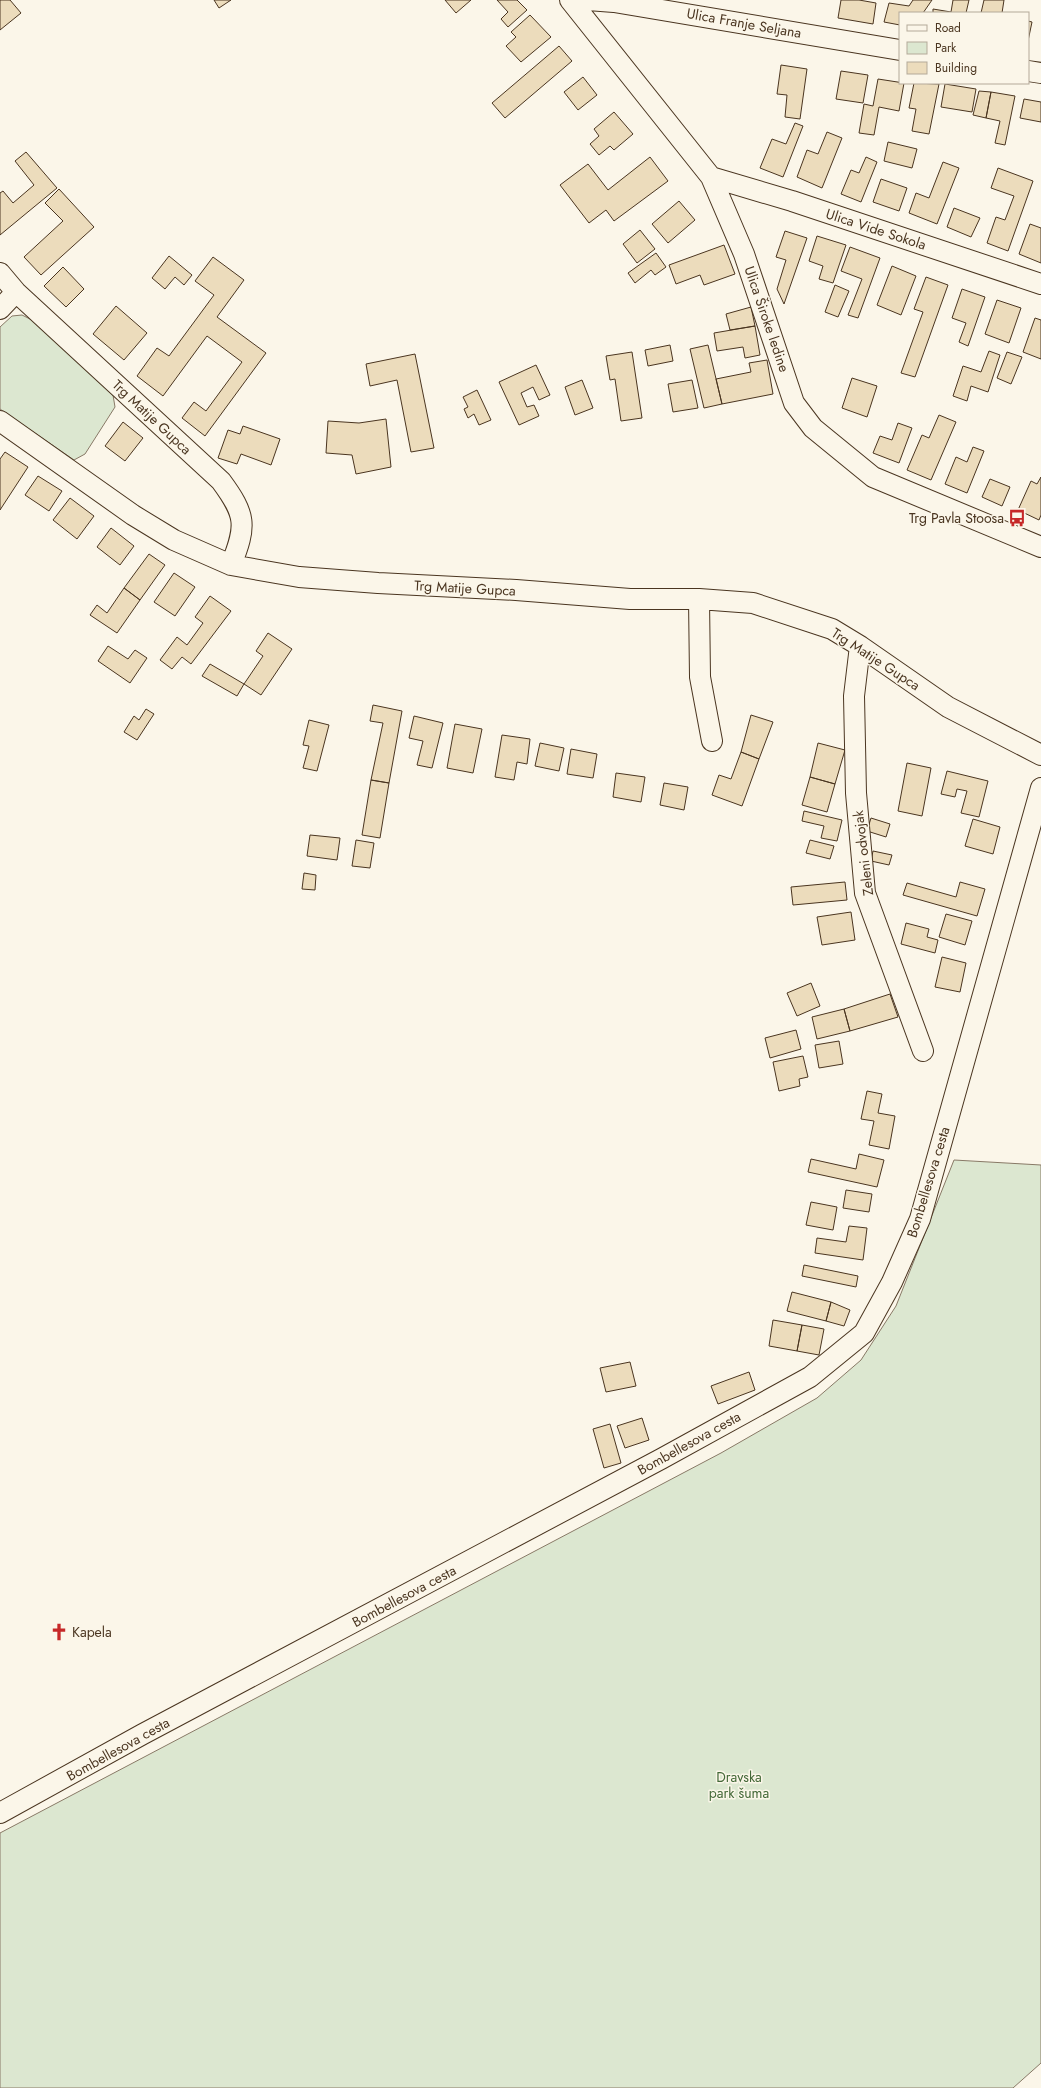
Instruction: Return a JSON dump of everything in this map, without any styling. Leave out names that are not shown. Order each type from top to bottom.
[{"type":"street","name":"Ulica Široke ledine","points":[[570,0],[711,177],[744,254],[794,403],[813,428],[873,477],[1041,547]]},
{"type":"street","name":"Ulica Franje Seljana","points":[[588,0],[622,3],[899,50]]},
{"type":"street","points":[[1029,71],[1041,73]]},
{"type":"street","name":"Ulica Vide Sokola","points":[[711,177],[792,201],[1041,284]]},
{"type":"street","name":"Trg Matije Gupca","points":[[0,273],[16,292],[221,481],[236,503],[243,521],[238,547],[231,565]]},
{"type":"street","points":[[0,309],[16,292]]},
{"type":"street","name":"Trg Matije Gupca","points":[[0,421],[140,519],[174,540],[231,565],[299,577],[378,583],[516,590],[630,599],[699,599],[753,603],[832,629],[860,646],[948,707],[1041,755]]},
{"type":"street","points":[[699,599],[700,677],[712,741]]},
{"type":"street","name":"Zeleni odvojak","points":[[860,646],[854,696],[856,785],[865,893],[923,1051]]},
{"type":"street","name":"Bombellesova cesta","points":[[0,1813],[143,1734],[654,1462],[810,1377],[864,1333],[892,1282],[920,1219],[1041,788]]},
{"type":"green space","points":[[22,315],[32,320],[113,395],[115,407],[85,454],[74,460],[0,409],[0,327],[12,316]]},
{"type":"green space","name":"Dravska park šuma","points":[[954,1160],[1041,1165],[1041,2063],[1013,2088],[0,2088],[0,1833],[721,1453],[817,1398],[861,1360],[896,1306]]},
{"type":"building","points":[[0,0],[10,0],[21,13],[0,30]]},
{"type":"building","points":[[214,0],[231,0],[219,8]]},
{"type":"building","points":[[445,0],[471,0],[456,13]]},
{"type":"building","points":[[497,0],[517,0],[527,10],[508,27],[501,19],[508,12]]},
{"type":"building","points":[[841,0],[859,0],[876,3],[873,24],[838,18]]},
{"type":"building","points":[[913,0],[932,0],[924,12],[899,12],[899,25],[884,22],[889,3],[909,6]]},
{"type":"building","points":[[953,0],[969,0],[966,12],[951,12]]},
{"type":"building","points":[[984,0],[1004,0],[1002,12],[981,12]]},
{"type":"building","points":[[933,9],[951,12],[933,12]]},
{"type":"building","points":[[530,15],[551,37],[521,62],[506,46],[516,37],[511,32]]},
{"type":"building","points":[[1029,21],[1032,22],[1029,36]]},
{"type":"building","points":[[559,46],[572,61],[505,118],[492,103]]},
{"type":"building","points":[[781,65],[807,69],[800,119],[785,117],[787,95],[777,94]]},
{"type":"building","points":[[841,71],[868,75],[863,103],[836,99]]},
{"type":"building","points":[[583,77],[597,95],[578,110],[564,92]]},
{"type":"building","points":[[878,79],[904,84],[899,111],[879,107],[874,135],[859,133],[864,104],[873,106]]},
{"type":"building","points":[[914,84],[939,84],[929,134],[912,131],[916,109],[909,108]]},
{"type":"building","points":[[945,84],[976,89],[972,112],[941,107]]},
{"type":"building","points":[[979,91],[991,92],[986,118],[973,115]]},
{"type":"building","points":[[991,92],[1015,96],[1005,145],[995,143],[1000,121],[986,118]]},
{"type":"building","points":[[1024,99],[1041,102],[1041,122],[1020,118]]},
{"type":"building","points":[[614,112],[633,134],[614,150],[610,146],[599,155],[590,144],[599,136],[594,129]]},
{"type":"building","points":[[795,123],[803,126],[783,177],[760,168],[772,139],[786,144]]},
{"type":"building","points":[[827,132],[842,138],[822,188],[797,177],[807,150],[818,154]]},
{"type":"building","points":[[888,142],[917,149],[912,168],[884,161]]},
{"type":"building","points":[[26,152],[57,188],[0,235],[0,193],[3,191],[13,203],[34,185],[15,161]]},
{"type":"building","points":[[650,157],[668,181],[614,221],[606,210],[589,223],[560,185],[588,164],[608,190]]},
{"type":"building","points":[[866,157],[877,162],[861,202],[841,194],[851,170],[859,173]]},
{"type":"building","points":[[943,162],[959,168],[937,224],[909,213],[916,193],[929,198]]},
{"type":"building","points":[[998,168],[1033,181],[1008,251],[987,243],[996,217],[1005,220],[1014,196],[991,188]]},
{"type":"building","points":[[881,179],[907,188],[899,211],[873,202]]},
{"type":"building","points":[[59,189],[94,227],[41,275],[24,257],[63,221],[45,203]]},
{"type":"building","points":[[679,201],[695,220],[668,243],[652,224]]},
{"type":"building","points":[[954,208],[980,218],[971,237],[947,227]]},
{"type":"building","points":[[1030,224],[1041,228],[1041,263],[1019,254]]},
{"type":"building","points":[[640,230],[655,249],[637,263],[623,244]]},
{"type":"building","points":[[785,231],[807,238],[784,304],[777,289],[786,260],[776,257]]},
{"type":"building","points":[[817,236],[846,245],[833,283],[819,279],[823,266],[809,261]]},
{"type":"building","points":[[724,245],[735,274],[704,285],[700,275],[676,284],[669,265]]},
{"type":"building","points":[[850,247],[880,258],[858,318],[848,315],[862,279],[841,271]]},
{"type":"building","points":[[656,253],[666,267],[655,275],[651,270],[635,283],[628,273]]},
{"type":"building","points":[[169,256],[192,275],[184,285],[175,277],[165,289],[152,278]]},
{"type":"building","points":[[213,257],[244,280],[217,317],[266,353],[205,436],[182,418],[194,402],[206,411],[242,362],[207,336],[163,396],[137,376],[157,348],[169,356],[214,295],[195,281]]},
{"type":"building","points":[[892,266],[916,276],[901,315],[877,305]]},
{"type":"building","points":[[63,267],[84,289],[66,307],[44,286]]},
{"type":"building","points":[[926,277],[948,285],[915,377],[901,373],[923,312],[914,309]]},
{"type":"building","points":[[835,285],[849,291],[838,317],[825,312]]},
{"type":"building","points":[[962,289],[985,297],[968,346],[959,342],[966,323],[952,318]]},
{"type":"building","points":[[997,300],[1021,308],[1009,343],[985,334]]},
{"type":"building","points":[[116,306],[147,333],[124,360],[93,334]]},
{"type":"building","points":[[751,307],[755,326],[730,330],[726,314]]},
{"type":"building","points":[[1035,318],[1041,320],[1041,359],[1023,352]]},
{"type":"building","points":[[755,326],[760,355],[745,358],[743,347],[717,351],[714,333]]},
{"type":"building","points":[[670,345],[673,361],[648,366],[645,350]]},
{"type":"building","points":[[708,345],[722,404],[704,408],[690,349]]},
{"type":"building","points":[[989,351],[1000,355],[988,392],[971,386],[967,401],[953,396],[963,366],[981,372]]},
{"type":"building","points":[[632,352],[642,418],[621,421],[615,379],[610,380],[606,356]]},
{"type":"building","points":[[1007,352],[1022,357],[1011,384],[997,378]]},
{"type":"building","points":[[415,354],[434,448],[411,452],[397,380],[370,386],[366,364]]},
{"type":"building","points":[[767,360],[773,394],[722,404],[716,379],[751,372],[749,363]]},
{"type":"building","points":[[536,365],[550,395],[539,400],[533,387],[521,393],[527,407],[534,405],[539,416],[519,425],[499,382]]},
{"type":"building","points":[[852,378],[877,386],[867,417],[842,408]]},
{"type":"building","points":[[582,380],[593,408],[575,415],[565,387]]},
{"type":"building","points":[[692,380],[698,408],[673,412],[668,384]]},
{"type":"building","points":[[477,390],[491,420],[479,425],[474,414],[468,418],[464,409],[468,407],[463,397]]},
{"type":"building","points":[[939,415],[956,422],[931,480],[907,470],[922,435],[929,438]]},
{"type":"building","points":[[386,419],[391,467],[356,474],[352,455],[326,453],[328,421],[359,423]]},
{"type":"building","points":[[123,422],[143,438],[125,461],[105,446]]},
{"type":"building","points":[[898,423],[912,428],[899,463],[873,453],[880,436],[892,440]]},
{"type":"building","points":[[243,426],[280,439],[271,465],[241,454],[237,464],[218,458],[228,430],[240,434]]},
{"type":"building","points":[[973,447],[984,451],[967,493],[945,484],[956,457],[967,462]]},
{"type":"building","points":[[5,452],[28,467],[0,510],[0,459]]},
{"type":"building","points":[[38,476],[62,491],[49,511],[25,495]]},
{"type":"building","points":[[1041,477],[1041,515],[1039,520],[1018,510],[1031,481],[1037,484]]},
{"type":"building","points":[[990,479],[1010,487],[1002,506],[982,497]]},
{"type":"building","points":[[70,498],[94,516],[77,539],[53,520]]},
{"type":"building","points":[[111,528],[134,546],[120,565],[97,547]]},
{"type":"building","points":[[149,554],[165,565],[140,600],[124,588]]},
{"type":"building","points":[[174,573],[195,587],[175,616],[154,602]]},
{"type":"building","points":[[124,588],[140,600],[117,633],[90,615],[97,605],[107,613]]},
{"type":"building","points":[[210,596],[231,611],[191,664],[182,657],[172,669],[160,660],[177,637],[187,645],[203,623],[195,617]]},
{"type":"building","points":[[268,633],[292,649],[261,695],[244,684],[263,656],[256,651]]},
{"type":"building","points":[[108,646],[128,659],[135,650],[147,658],[130,683],[98,661]]},
{"type":"building","points":[[210,664],[244,684],[237,696],[202,676]]},
{"type":"building","points":[[373,705],[402,711],[389,783],[371,780],[383,723],[370,721]]},
{"type":"building","points":[[146,709],[154,714],[137,740],[124,732],[134,716],[139,720]]},
{"type":"building","points":[[751,715],[773,722],[759,759],[741,752]]},
{"type":"building","points":[[414,716],[443,723],[432,768],[417,765],[423,741],[409,738]]},
{"type":"building","points":[[309,720],[329,725],[317,771],[303,768],[309,746],[303,745]]},
{"type":"building","points":[[455,724],[482,729],[473,773],[447,768]]},
{"type":"building","points":[[502,735],[530,739],[527,764],[517,762],[514,780],[495,777]]},
{"type":"building","points":[[540,743],[564,748],[559,771],[535,766]]},
{"type":"building","points":[[818,743],[845,750],[835,784],[810,777]]},
{"type":"building","points":[[571,749],[597,754],[593,778],[567,774]]},
{"type":"building","points":[[741,752],[759,759],[742,806],[712,795],[719,775],[731,779]]},
{"type":"building","points":[[907,763],[931,768],[922,816],[898,811]]},
{"type":"building","points":[[947,771],[988,781],[979,817],[961,813],[967,791],[957,789],[955,797],[941,794]]},
{"type":"building","points":[[616,773],[645,777],[641,802],[613,797]]},
{"type":"building","points":[[810,777],[835,784],[827,812],[802,805]]},
{"type":"building","points":[[371,780],[389,783],[380,838],[362,835]]},
{"type":"building","points":[[664,783],[688,787],[684,810],[660,805]]},
{"type":"building","points":[[804,811],[842,820],[837,841],[821,838],[824,826],[802,821]]},
{"type":"building","points":[[871,818],[890,824],[886,837],[867,831]]},
{"type":"building","points":[[973,819],[1000,827],[993,854],[965,846]]},
{"type":"building","points":[[310,835],[340,838],[337,860],[307,856]]},
{"type":"building","points":[[356,840],[374,843],[370,868],[352,866]]},
{"type":"building","points":[[810,840],[834,846],[830,859],[806,853]]},
{"type":"building","points":[[873,851],[892,855],[889,865],[871,861]]},
{"type":"building","points":[[304,873],[316,875],[315,890],[302,889]]},
{"type":"building","points":[[845,882],[847,900],[793,905],[791,887]]},
{"type":"building","points":[[960,882],[985,889],[977,916],[903,895],[907,883],[956,897]]},
{"type":"building","points":[[851,912],[855,940],[822,945],[817,917]]},
{"type":"building","points":[[946,914],[972,921],[965,945],[939,937]]},
{"type":"building","points":[[906,923],[929,929],[927,937],[938,940],[935,953],[901,944]]},
{"type":"building","points":[[942,957],[966,963],[960,992],[935,987]]},
{"type":"building","points":[[811,983],[820,1006],[797,1016],[787,993]]},
{"type":"building","points":[[890,994],[898,1017],[850,1031],[844,1009]]},
{"type":"building","points":[[844,1009],[850,1031],[817,1039],[812,1017]]},
{"type":"building","points":[[796,1030],[801,1049],[770,1058],[765,1038]]},
{"type":"building","points":[[839,1041],[843,1064],[819,1068],[815,1045]]},
{"type":"building","points":[[803,1056],[808,1077],[799,1079],[800,1086],[779,1091],[773,1062]]},
{"type":"building","points":[[867,1091],[882,1094],[878,1113],[895,1116],[889,1149],[869,1145],[874,1121],[861,1119]]},
{"type":"building","points":[[859,1154],[884,1160],[877,1187],[808,1172],[811,1159],[856,1169]]},
{"type":"building","points":[[846,1190],[872,1194],[869,1212],[843,1208]]},
{"type":"building","points":[[811,1202],[837,1207],[833,1230],[806,1225]]},
{"type":"building","points":[[849,1226],[867,1228],[863,1260],[815,1253],[817,1238],[846,1242]]},
{"type":"building","points":[[804,1265],[858,1276],[856,1287],[802,1276]]},
{"type":"building","points":[[792,1292],[831,1302],[826,1321],[787,1311]]},
{"type":"building","points":[[831,1302],[850,1310],[844,1326],[826,1321]]},
{"type":"building","points":[[773,1320],[802,1325],[797,1351],[769,1346]]},
{"type":"building","points":[[802,1325],[824,1329],[819,1355],[797,1351]]},
{"type":"building","points":[[630,1362],[636,1386],[606,1392],[600,1368]]},
{"type":"building","points":[[749,1372],[755,1390],[718,1404],[711,1386]]},
{"type":"building","points":[[642,1418],[649,1440],[625,1448],[617,1426]]},
{"type":"building","points":[[610,1424],[621,1463],[604,1468],[593,1429]]},
{"type":"place","name":"Trg Pavla Stoosa","points":[[1017,518]]},
{"type":"place","name":"Kapela","points":[[59,1632]]}]
